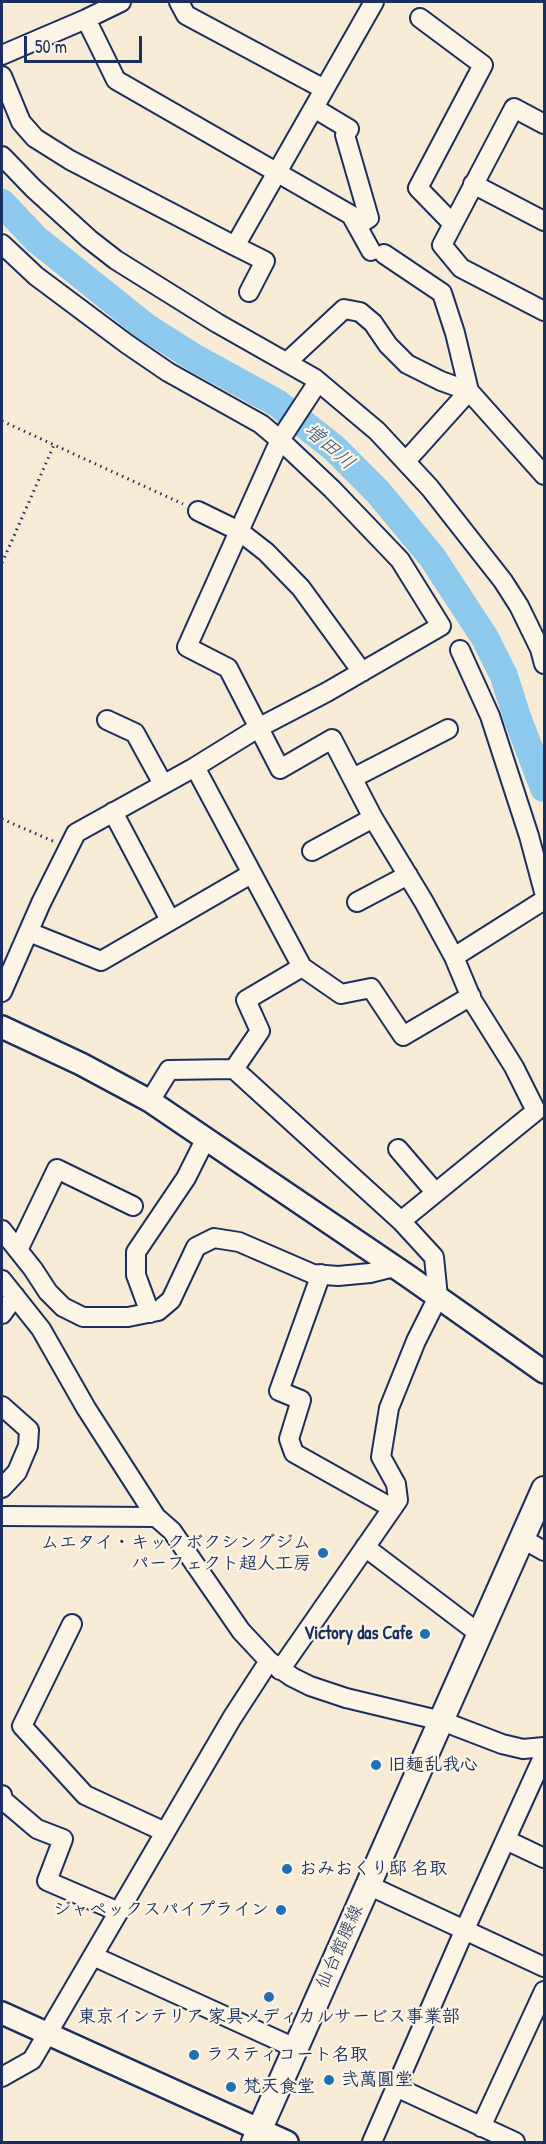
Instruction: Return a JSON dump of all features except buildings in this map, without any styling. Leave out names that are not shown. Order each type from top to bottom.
[{"type":"main road","name":"仙台館腰線","points":[[256,2136],[481,1635],[544,1489]]},
{"type":"street","points":[[2,55],[121,2]]},
{"type":"street","points":[[179,2],[186,15],[324,89]]},
{"type":"street","points":[[235,246],[314,108],[370,3]]},
{"type":"street","points":[[420,18],[483,65],[418,188],[452,223]]},
{"type":"street","points":[[86,19],[116,80],[351,215],[377,253],[442,294],[455,333],[469,391],[544,475]]},
{"type":"street","points":[[2,76],[21,122],[35,138],[70,160],[265,261],[249,292]]},
{"type":"street","points":[[314,108],[349,129],[345,135],[369,218],[357,226]]},
{"type":"street","points":[[544,124],[514,108],[442,245],[461,268],[544,311]]},
{"type":"street","points":[[2,156],[33,188],[89,239],[116,260],[318,382],[377,431],[406,460],[503,581],[519,606],[540,649],[544,664]]},
{"type":"street","points":[[473,184],[544,221]]},
{"type":"street","points":[[2,244],[36,276],[127,344],[168,372],[282,436],[400,560],[441,626],[76,833],[2,992]]},
{"type":"street","points":[[287,362],[344,309],[360,312],[373,323],[388,345],[407,364],[441,381],[469,391]]},
{"type":"street","points":[[318,382],[282,436],[187,647],[228,668],[279,769],[332,739],[374,818],[454,957],[471,996],[514,1067],[536,1092],[536,1111],[400,1221]]},
{"type":"street","points":[[406,460],[469,391]]},
{"type":"street","points":[[198,511],[239,531],[266,552],[301,588],[362,672]]},
{"type":"street","points":[[460,650],[490,716],[529,836],[544,892]]},
{"type":"street","points":[[107,720],[135,733],[163,784]]},
{"type":"street","points":[[353,778],[448,729]]},
{"type":"street","points":[[195,767],[302,967],[341,994],[371,988],[404,1036],[471,996]]},
{"type":"street","points":[[112,812],[171,920]]},
{"type":"street","points":[[312,850],[374,818]]},
{"type":"street","points":[[28,932],[101,961],[251,874]]},
{"type":"street","points":[[357,902],[408,874]]},
{"type":"street","points":[[454,957],[544,900]]},
{"type":"street","points":[[234,1070],[260,1031],[246,1000],[302,967]]},
{"type":"street","points":[[2,1027],[81,1064],[150,1101],[544,1372]]},
{"type":"street","points":[[2,2077],[32,2060],[232,1718],[365,1547],[398,1500],[396,1484],[381,1457],[389,1408],[416,1341],[438,1297],[434,1257],[415,1235],[234,1070],[169,1070],[150,1101]]},
{"type":"street","points":[[150,1313],[136,1275],[136,1252],[186,1178],[206,1138]]},
{"type":"street","points":[[398,1149],[435,1192]]},
{"type":"street","points":[[18,1250],[57,1169],[133,1206]]},
{"type":"street","points":[[2,1230],[48,1292],[63,1307],[83,1317],[128,1317],[158,1311],[171,1300],[196,1247],[214,1238],[239,1242],[313,1274],[338,1276],[370,1273],[394,1267]]},
{"type":"street","points":[[321,1274],[279,1391],[301,1400],[289,1439],[294,1453],[392,1508]]},
{"type":"street","points":[[2,1280],[41,1329],[86,1408],[156,1517],[172,1531],[242,1631],[274,1666],[310,1686],[346,1698],[442,1721],[502,1744],[523,1749],[544,1747]]},
{"type":"street","points":[[2,1314],[15,1296]]},
{"type":"street","points":[[2,1406],[29,1430],[28,1446],[17,1472],[2,1488]]},
{"type":"street","points":[[2,1516],[156,1517]]},
{"type":"street","points":[[523,1539],[544,1551]]},
{"type":"street","points":[[365,1547],[481,1635]]},
{"type":"street","points":[[72,1624],[22,1726],[85,1795],[165,1832]]},
{"type":"street","points":[[372,2142],[544,1755]]},
{"type":"street","points":[[2,1795],[3,1800],[37,1829],[63,1839],[47,1881],[118,1912]]},
{"type":"street","points":[[506,1840],[544,1858]]},
{"type":"street","points":[[368,1885],[544,1967]]},
{"type":"street","points":[[93,1956],[295,2048]]},
{"type":"street","points":[[481,2127],[544,1991]]},
{"type":"street","points":[[2,2013],[256,2136],[287,2142]]},
{"type":"street","points":[[396,2087],[515,2142]]},
{"type":"path","points":[[2,421],[198,511]]},
{"type":"path","points":[[2,563],[54,445]]},
{"type":"path","points":[[2,819],[68,848]]},
{"type":"waterway","name":"増田川","points":[[2,203],[36,239],[146,327],[195,358],[277,403],[334,448],[378,492],[432,557],[485,638],[504,676],[544,788]]},
{"type":"place","name":"ムエタイ・キックボクシングジム パーフェクト超人工房","points":[[323,1553]]},
{"type":"place","name":"Victory das Cafe","points":[[425,1634]]},
{"type":"place","name":"旧麺乱我心","points":[[376,1765]]},
{"type":"place","name":"おみおくり邸 名取","points":[[287,1869]]},
{"type":"place","name":"ジャペックスパイプライン","points":[[281,1910]]},
{"type":"place","name":"東京インテリア 家具メディカルサービス事業部","points":[[269,1997]]},
{"type":"place","name":"ラスティコート名取","points":[[194,2055]]},
{"type":"place","name":"弐萬圓堂","points":[[329,2080]]},
{"type":"place","name":"梵天食堂","points":[[231,2087]]}]
